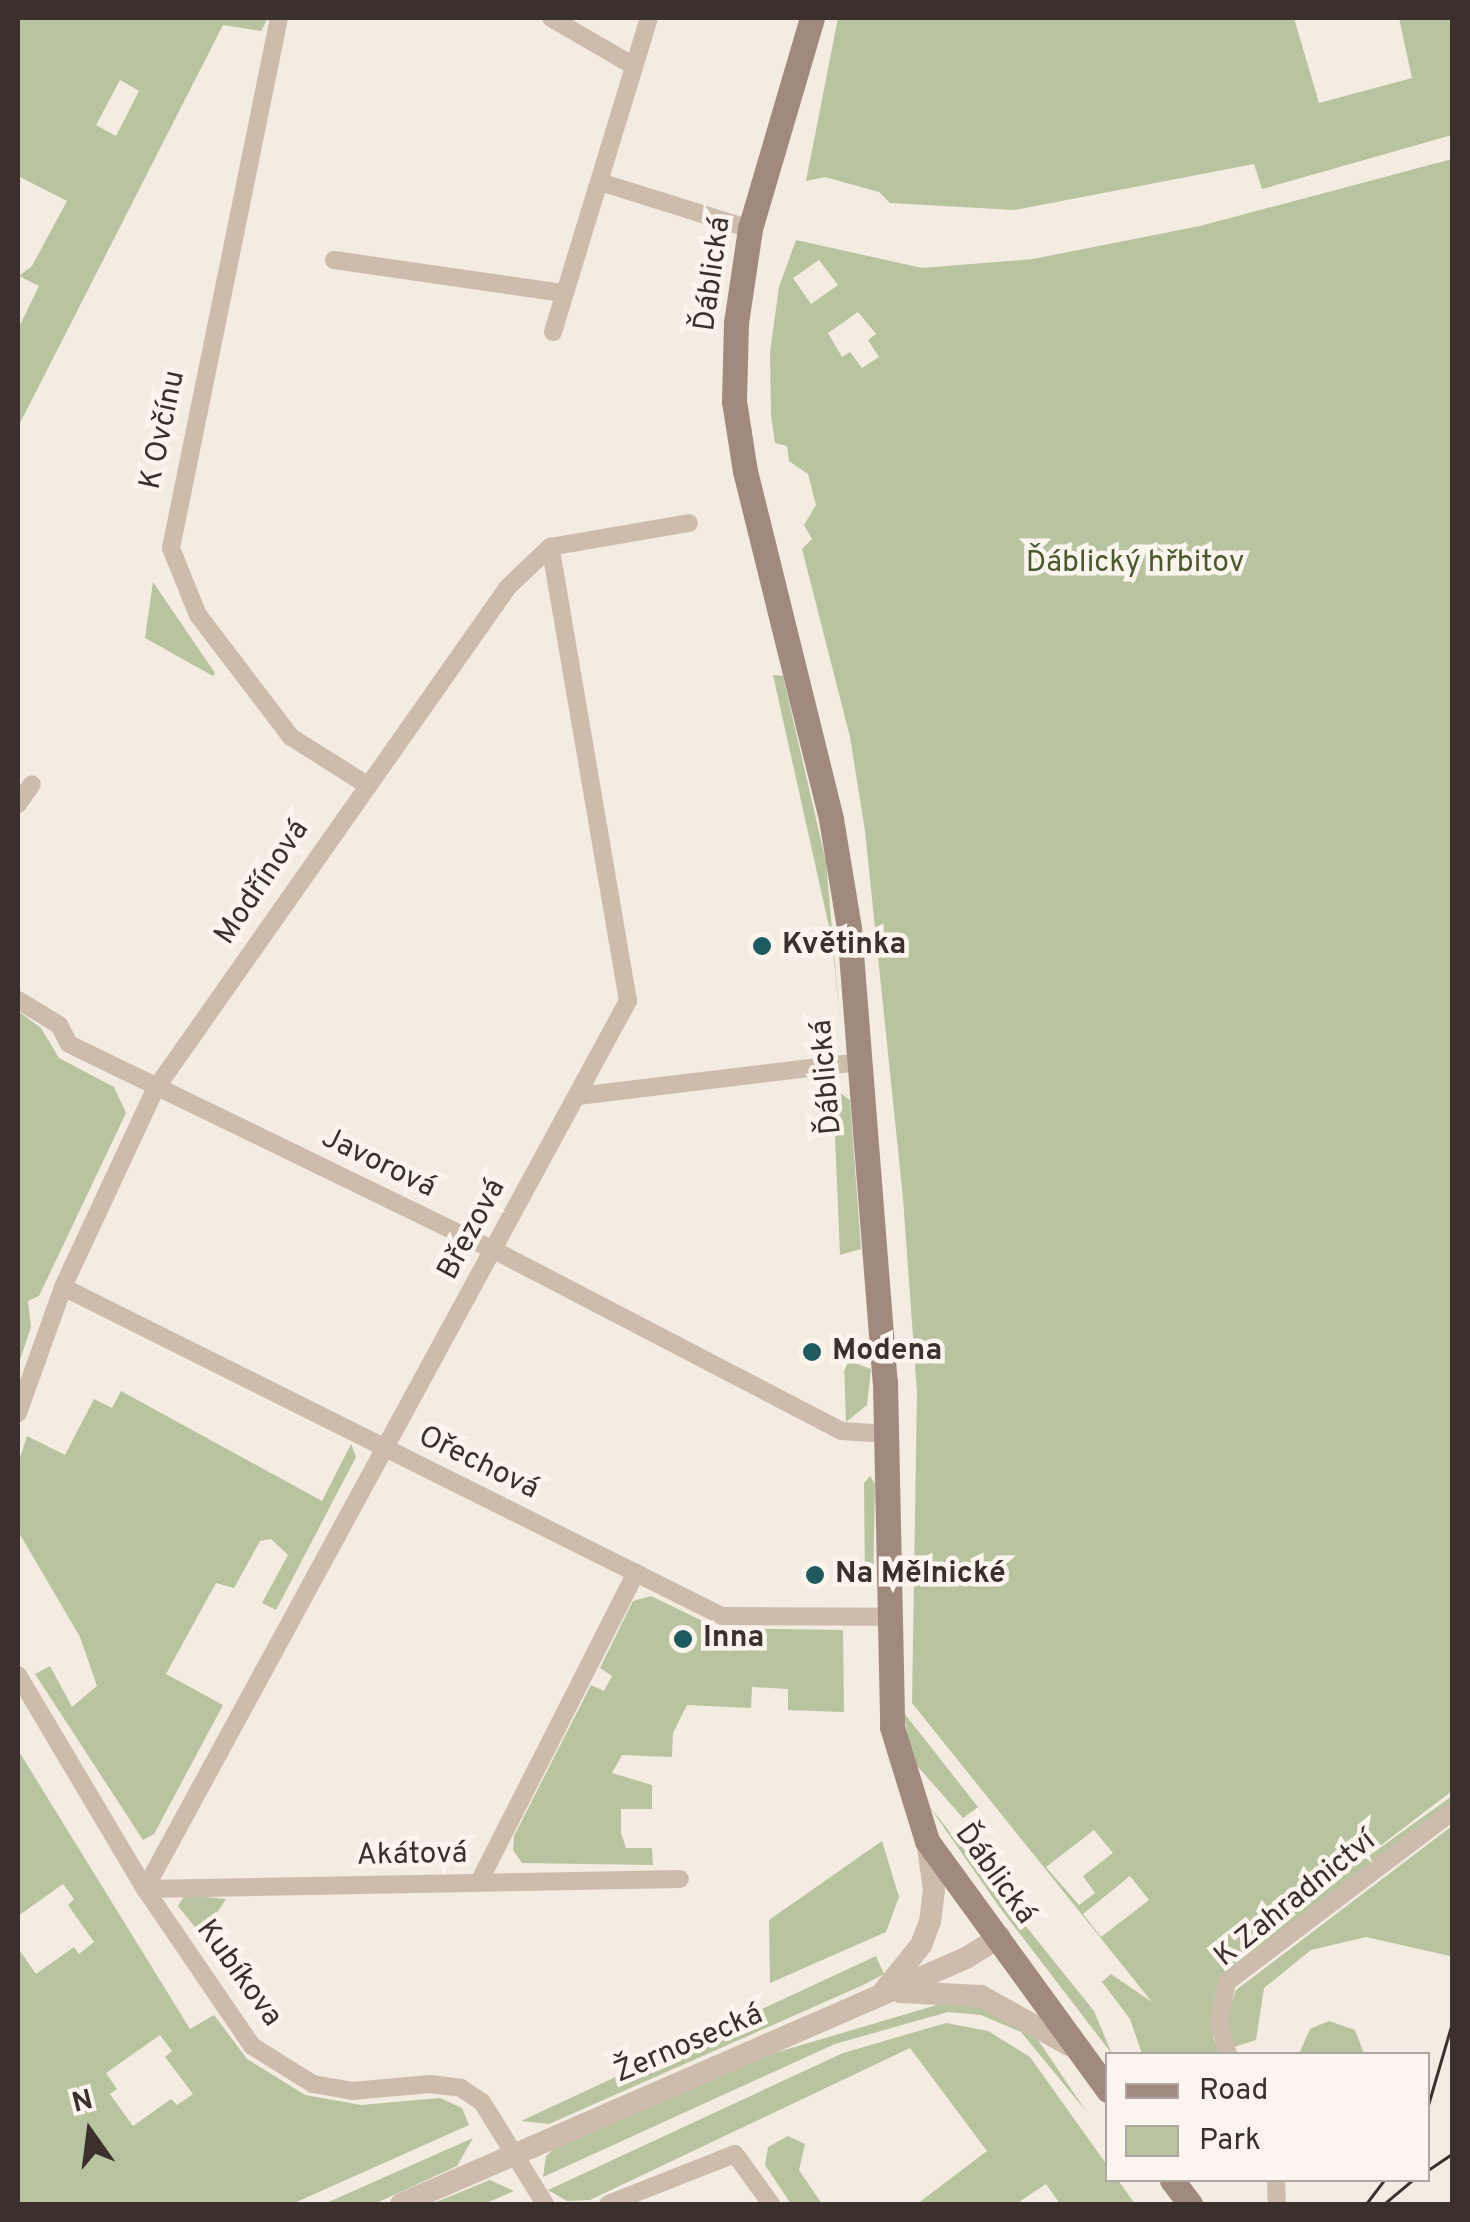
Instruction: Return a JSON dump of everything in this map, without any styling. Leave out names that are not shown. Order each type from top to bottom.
[{"type":"main road","name":"Ďáblická","points":[[812,18],[750,228],[736,323],[734,400],[745,471],[831,819],[860,1062],[888,1434],[892,1727],[928,1841],[1105,2086]]},
{"type":"main road","points":[[1174,2182],[1190,2204]]},
{"type":"street","name":"K Ovčínu","points":[[279,18],[172,548],[198,615],[291,737],[364,784]]},
{"type":"street","points":[[551,18],[632,64]]},
{"type":"street","points":[[553,332],[649,18]]},
{"type":"street","points":[[600,182],[750,228]]},
{"type":"street","points":[[334,260],[564,293]]},
{"type":"street","points":[[550,547],[689,523]]},
{"type":"street","name":"Modřínová","points":[[18,1413],[62,1286],[156,1088],[364,784],[508,586],[550,547]]},
{"type":"street","name":"Březová","points":[[145,1890],[388,1451],[492,1249],[628,1002],[550,547]]},
{"type":"street","points":[[18,804],[32,784]]},
{"type":"street","name":"Javorová","points":[[18,1000],[59,1026],[69,1044],[492,1249],[842,1432],[888,1434]]},
{"type":"street","points":[[578,1096],[860,1062]]},
{"type":"street","name":"Ořechová","points":[[62,1286],[722,1616],[888,1617]]},
{"type":"street","points":[[479,1882],[636,1573]]},
{"type":"street","name":"Kubíkova","points":[[18,1675],[145,1890],[252,2046],[314,2084],[352,2091],[430,2084],[462,2088],[482,2102],[510,2155],[545,2204]]},
{"type":"street","name":"K Zahradnictví","points":[[1227,2052],[1218,2022],[1227,1982],[1452,1812]]},
{"type":"street","points":[[882,1994],[920,1945],[930,1922],[934,1890],[928,1841]]},
{"type":"street","name":"Akátová","points":[[145,1890],[680,1879]]},
{"type":"street","name":"Žernosecká","points":[[400,2204],[882,1994],[1000,1936]]},
{"type":"street","points":[[882,1994],[981,1996],[1045,2026],[1082,2055]]},
{"type":"street","points":[[608,2204],[735,2154],[771,2204]]},
{"type":"green space","points":[[18,18],[268,18],[261,31],[223,25],[18,427],[18,329],[39,286],[19,276],[32,266],[67,201],[18,176]],"holes":[[[120,80],[139,91],[116,136],[96,125]]]},
{"type":"green space","points":[[838,18],[1294,18],[1319,103],[1412,78],[1399,18],[1452,18],[1452,135],[1262,189],[1254,164],[1015,210],[890,203],[879,192],[825,177],[806,181]]},
{"type":"green space","name":"Ďáblický hřbitov","points":[[1452,159],[1452,1791],[1338,1878],[1452,1796],[1452,1807],[1216,1991],[1213,2038],[1219,2052],[1141,2052],[1130,2019],[1102,1982],[1111,1974],[1152,2002],[912,1703],[917,1392],[903,1198],[865,831],[850,737],[802,549],[812,539],[804,525],[816,505],[808,474],[789,461],[787,446],[775,443],[771,415],[770,352],[779,287],[796,240],[922,268],[1033,259],[1200,226]],"holes":[[[819,260],[838,285],[811,304],[793,278]],[[858,312],[876,334],[868,340],[879,357],[862,368],[850,352],[842,357],[828,333]],[[1094,1830],[1113,1853],[1083,1876],[1095,1893],[1079,1905],[1046,1867]],[[1130,1876],[1149,1900],[1101,1937],[1083,1914]]]},
{"type":"green space","points":[[153,582],[215,673],[213,676],[145,638]]},
{"type":"green space","points":[[773,675],[783,676],[826,862],[840,1019],[832,940]]},
{"type":"green space","points":[[18,1011],[41,1028],[59,1058],[114,1087],[126,1113],[39,1296],[28,1301],[31,1327],[18,1366]]},
{"type":"green space","points":[[833,1088],[850,1100],[861,1249],[840,1255]]},
{"type":"green space","points":[[844,1359],[871,1369],[867,1405],[846,1422]]},
{"type":"green space","points":[[121,1391],[322,1501],[351,1444],[356,1457],[276,1610],[262,1603],[288,1555],[271,1539],[260,1541],[234,1588],[216,1583],[166,1674],[223,1705],[154,1834],[143,1840],[35,1674],[50,1666],[72,1707],[97,1686],[80,1637],[18,1531],[18,1464],[27,1436],[65,1455],[94,1399],[112,1408]]},
{"type":"green space","points":[[870,1476],[875,1484],[873,1587],[865,1582],[864,1483]]},
{"type":"green space","points":[[651,1596],[717,1628],[843,1630],[844,1712],[788,1710],[788,1689],[752,1687],[751,1708],[687,1705],[673,1733],[672,1757],[622,1755],[612,1773],[652,1785],[652,1809],[621,1809],[621,1833],[626,1848],[652,1848],[653,1865],[522,1863],[513,1850],[514,1836],[591,1685],[604,1691],[612,1676],[600,1668],[633,1601]]},
{"type":"green space","points":[[904,1713],[978,1807],[963,1818],[912,1760]]},
{"type":"green space","points":[[18,1750],[190,2029],[214,2015],[247,2059],[305,2095],[361,2105],[440,2098],[462,2108],[469,2125],[292,2204],[18,2204],[18,1948],[36,1974],[74,1947],[79,1954],[94,1942],[68,1905],[74,1899],[63,1884],[18,1916]],"holes":[[[160,2035],[172,2051],[165,2057],[193,2094],[177,2105],[171,2099],[133,2126],[110,2094],[117,2089],[106,2073]]]},
{"type":"green space","points":[[929,1806],[1094,2011],[1111,2052],[1110,2052],[1000,1908]]},
{"type":"green space","points":[[1452,1826],[1450,1956],[1366,1937],[1311,1950],[1264,1988],[1256,2040],[1234,2047],[1226,2020],[1236,1990]]},
{"type":"green space","points":[[882,1841],[899,1897],[886,1932],[770,1983],[769,1920]]},
{"type":"green space","points":[[185,1895],[226,1899],[202,1936],[178,1906]]},
{"type":"green space","points":[[876,1956],[884,1974],[863,1985],[549,2124],[521,2121]]},
{"type":"green space","points":[[947,2002],[984,2006],[1036,2037],[1086,2111],[1021,2032],[981,2015],[948,2012],[835,2044],[543,2177],[546,2156],[555,2148],[771,2054]]},
{"type":"green space","points":[[1329,2021],[1355,2030],[1363,2052],[1300,2052],[1310,2029]]},
{"type":"green space","points":[[946,2023],[988,2031],[1030,2057],[1105,2162],[1105,2182],[1119,2182],[1135,2204],[1060,2204],[1046,2184],[1016,2204],[917,2204],[987,2151],[910,2048],[590,2200],[567,2201],[548,2190],[843,2053]]},
{"type":"green space","points":[[788,2136],[805,2144],[799,2170],[822,2204],[791,2204],[765,2165],[768,2147]]},
{"type":"green space","points":[[473,2138],[457,2166],[374,2204],[324,2204]]},
{"type":"green space","points":[[490,2180],[514,2191],[484,2204],[431,2204]]},
{"type":"tram line","points":[[1430,2098],[1452,2023]]},
{"type":"tram line","points":[[1430,2169],[1452,2154]]},
{"type":"tram line","points":[[1366,2204],[1382,2182]]},
{"type":"tram line","points":[[1384,2204],[1411,2182]]},
{"type":"place","name":"Květinka","points":[[762,946]]},
{"type":"place","name":"Modena","points":[[812,1352]]},
{"type":"place","name":"Na Mělnické","points":[[815,1575]]},
{"type":"place","name":"Inna","points":[[683,1639]]}]
